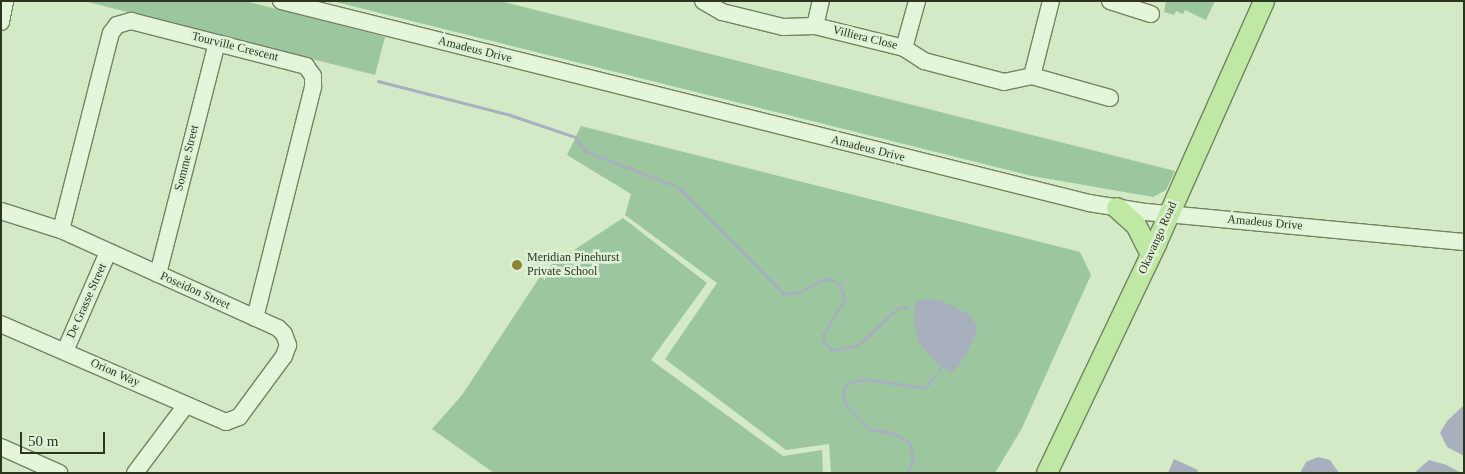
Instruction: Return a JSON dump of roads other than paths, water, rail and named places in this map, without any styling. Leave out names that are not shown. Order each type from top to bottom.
[{"type":"main road","name":"Okavango Road","points":[[1047,473],[1169,215],[1264,1]]},
{"type":"main road","points":[[1117,208],[1136,225],[1151,254]]},
{"type":"street","points":[[1,22],[5,1]]},
{"type":"street","name":"Amadeus Drive","points":[[281,1],[984,178],[1117,208],[1169,215],[1464,242]]},
{"type":"street","name":"Villiera Close","points":[[703,1],[722,12],[783,27],[815,26],[904,48],[924,61],[1004,82],[1032,76],[1110,98]]},
{"type":"street","points":[[815,26],[821,1]]},
{"type":"street","points":[[904,48],[917,1]]},
{"type":"street","points":[[1032,76],[1051,1]]},
{"type":"street","points":[[1110,1],[1151,14]]},
{"type":"street","name":"Tourville Crescent","points":[[61,230],[114,27],[131,21],[303,64],[311,71],[314,81],[255,318]]},
{"type":"street","name":"Somme Street","points":[[158,274],[217,42]]},
{"type":"street","name":"Poseidon Street","points":[[1,211],[61,230],[281,331],[288,342],[287,349],[239,417],[229,422]]},
{"type":"street","name":"De Grasse Street","points":[[65,351],[108,252]]},
{"type":"street","name":"Orion Way","points":[[1,324],[229,422]]},
{"type":"street","points":[[135,473],[186,405]]},
{"type":"street","points":[[1,447],[59,473]]},
{"type":"water","points":[[924,299],[940,300],[969,314],[978,328],[967,353],[956,369],[950,372],[935,362],[918,341],[914,326],[915,302]]},
{"type":"water","points":[[1464,405],[1464,456],[1447,447],[1440,433],[1447,421]]},
{"type":"water","points":[[1318,457],[1330,460],[1339,473],[1300,473],[1306,462]]},
{"type":"water","points":[[1174,459],[1198,470],[1197,473],[1168,473]]},
{"type":"water","points":[[1429,460],[1447,465],[1461,473],[1414,473]]},
{"type":"waterway","points":[[378,81],[510,115],[575,137],[585,151],[678,187],[784,294],[800,292],[821,280],[831,279],[839,284],[845,299],[823,334],[823,341],[832,350],[858,345],[898,308],[907,307]]},
{"type":"waterway","points":[[939,370],[942,363]]},
{"type":"waterway","points":[[907,473],[913,458],[909,442],[893,433],[871,430],[846,405],[842,393],[847,383],[865,379],[925,388],[936,375]]},
{"type":"place","name":"Meridian Pinehurst Private School","points":[[517,265]]}]
